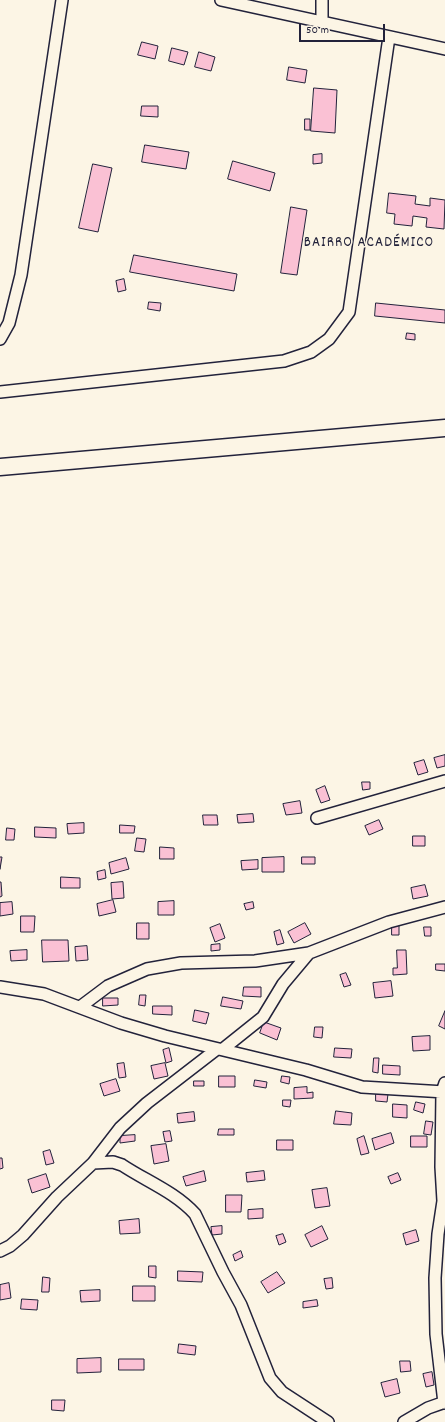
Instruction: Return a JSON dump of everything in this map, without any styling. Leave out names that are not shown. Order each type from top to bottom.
[{"type":"street","points":[[0,339],[9,323],[21,275],[62,0]]},
{"type":"street","points":[[221,0],[445,49]]},
{"type":"street","points":[[322,0],[322,22]]},
{"type":"street","points":[[0,392],[284,361],[311,352],[329,339],[349,312],[389,37]]},
{"type":"street","points":[[0,467],[445,428]]},
{"type":"street","points":[[317,818],[445,781]]},
{"type":"street","points":[[80,1007],[108,986],[147,969],[181,963],[255,961],[309,953],[389,922],[445,908]]},
{"type":"street","points":[[0,1251],[10,1246],[24,1235],[57,1197],[93,1163],[120,1128],[147,1102],[263,1017],[283,984],[309,953]]},
{"type":"street","points":[[0,987],[44,994],[157,1034],[306,1070],[362,1087],[444,1089],[441,1167],[443,1201],[438,1234],[435,1278],[436,1334],[444,1402],[428,1408],[404,1422]]},
{"type":"street","points":[[93,1163],[113,1162],[122,1165],[178,1198],[188,1206],[195,1214],[241,1305],[270,1378],[286,1395],[328,1422]]},
{"type":"building","points":[[142,42],[158,46],[155,59],[138,55]]},
{"type":"building","points":[[172,48],[188,52],[184,65],[169,61]]},
{"type":"building","points":[[199,52],[215,57],[211,71],[195,67]]},
{"type":"building","points":[[289,67],[307,70],[305,83],[287,80]]},
{"type":"building","points":[[314,88],[337,90],[335,133],[311,131]]},
{"type":"building","points":[[142,106],[158,106],[158,117],[141,116]]},
{"type":"building","points":[[305,119],[310,119],[310,130],[305,130]]},
{"type":"building","points":[[145,145],[189,152],[186,169],[142,162]]},
{"type":"building","points":[[322,154],[322,163],[313,164],[313,155]]},
{"type":"building","points":[[233,161],[275,173],[270,191],[228,179]]},
{"type":"building","points":[[93,164],[112,168],[98,232],[79,228]]},
{"type":"building","points":[[389,193],[416,196],[415,204],[430,206],[430,198],[445,200],[444,229],[426,227],[427,218],[413,216],[412,226],[394,224],[395,214],[387,213]]},
{"type":"building","points":[[291,207],[307,210],[297,275],[281,273]]},
{"type":"building","points":[[134,255],[237,274],[234,291],[130,272]]},
{"type":"building","points":[[124,279],[126,290],[118,292],[116,281]]},
{"type":"building","points":[[149,302],[161,303],[160,311],[148,309]]},
{"type":"building","points":[[376,303],[445,310],[445,323],[375,316]]},
{"type":"building","points":[[407,333],[415,334],[415,340],[406,339]]},
{"type":"building","points":[[445,755],[445,766],[437,768],[434,758]]},
{"type":"building","points":[[424,760],[428,772],[418,775],[414,763]]},
{"type":"building","points":[[362,782],[370,782],[370,789],[363,790]]},
{"type":"building","points":[[325,786],[330,800],[321,803],[316,790]]},
{"type":"building","points":[[300,801],[302,813],[286,815],[283,804]]},
{"type":"building","points":[[253,814],[254,822],[238,823],[237,815]]},
{"type":"building","points":[[203,815],[217,815],[218,825],[204,825]]},
{"type":"building","points":[[379,820],[383,829],[369,835],[365,826]]},
{"type":"building","points":[[84,823],[84,833],[68,834],[67,824]]},
{"type":"building","points":[[120,825],[135,826],[134,833],[120,833]]},
{"type":"building","points":[[35,827],[56,828],[56,838],[35,837]]},
{"type":"building","points":[[7,828],[15,829],[14,840],[6,840]]},
{"type":"building","points":[[413,836],[425,836],[425,846],[413,846]]},
{"type":"building","points":[[137,838],[146,839],[144,852],[135,851]]},
{"type":"building","points":[[160,847],[174,848],[174,859],[160,859]]},
{"type":"building","points":[[0,857],[2,857],[0,869]]},
{"type":"building","points":[[284,857],[284,872],[262,872],[262,858]]},
{"type":"building","points":[[302,857],[315,857],[315,864],[302,864]]},
{"type":"building","points":[[126,858],[129,869],[111,874],[109,863]]},
{"type":"building","points":[[258,860],[258,869],[242,870],[241,861]]},
{"type":"building","points":[[105,870],[106,878],[98,880],[97,872]]},
{"type":"building","points":[[61,877],[80,878],[80,888],[61,888]]},
{"type":"building","points":[[0,882],[2,896],[0,897]]},
{"type":"building","points":[[123,882],[124,898],[112,899],[111,883]]},
{"type":"building","points":[[425,885],[428,896],[413,899],[411,888]]},
{"type":"building","points":[[113,900],[116,912],[99,916],[97,904]]},
{"type":"building","points":[[174,901],[174,915],[158,915],[158,902]]},
{"type":"building","points":[[12,902],[13,914],[0,916],[0,903]]},
{"type":"building","points":[[253,902],[254,908],[246,910],[244,904]]},
{"type":"building","points":[[21,916],[35,916],[34,932],[21,932]]},
{"type":"building","points":[[392,922],[399,922],[399,935],[392,935]]},
{"type":"building","points":[[137,923],[149,923],[149,939],[137,939]]},
{"type":"building","points":[[305,923],[311,934],[294,943],[288,932]]},
{"type":"building","points":[[220,924],[225,938],[215,942],[210,928]]},
{"type":"building","points":[[424,927],[431,927],[431,936],[425,936]]},
{"type":"building","points":[[280,930],[284,943],[277,945],[274,932]]},
{"type":"building","points":[[42,940],[68,940],[69,961],[43,962]]},
{"type":"building","points":[[220,944],[220,950],[211,951],[211,945]]},
{"type":"building","points":[[87,946],[88,960],[76,961],[75,947]]},
{"type":"building","points":[[27,950],[27,960],[11,961],[10,951]]},
{"type":"building","points":[[397,950],[406,950],[407,974],[393,975],[393,968],[397,968]]},
{"type":"building","points":[[436,964],[445,964],[445,971],[436,970]]},
{"type":"building","points":[[346,973],[351,985],[344,987],[340,975]]},
{"type":"building","points":[[391,981],[393,996],[375,998],[373,983]]},
{"type":"building","points":[[244,987],[261,987],[261,997],[243,996]]},
{"type":"building","points":[[140,995],[146,995],[145,1006],[139,1005]]},
{"type":"building","points":[[223,997],[243,1001],[241,1009],[221,1006]]},
{"type":"building","points":[[103,998],[118,998],[118,1005],[103,1006]]},
{"type":"building","points":[[153,1006],[172,1006],[172,1015],[153,1014]]},
{"type":"building","points":[[195,1010],[209,1013],[206,1024],[193,1021]]},
{"type":"building","points":[[445,1011],[445,1029],[439,1026]]},
{"type":"building","points":[[264,1022],[281,1028],[277,1040],[260,1033]]},
{"type":"building","points":[[315,1027],[323,1027],[322,1038],[314,1037]]},
{"type":"building","points":[[430,1036],[430,1050],[413,1051],[412,1037]]},
{"type":"building","points":[[169,1048],[172,1061],[166,1063],[163,1050]]},
{"type":"building","points":[[335,1048],[352,1049],[351,1058],[334,1057]]},
{"type":"building","points":[[374,1058],[379,1058],[378,1073],[373,1072]]},
{"type":"building","points":[[124,1063],[126,1077],[119,1078],[117,1064]]},
{"type":"building","points":[[165,1063],[168,1076],[154,1079],[151,1066]]},
{"type":"building","points":[[383,1065],[400,1066],[400,1075],[383,1074]]},
{"type":"building","points":[[219,1076],[235,1076],[235,1087],[219,1087]]},
{"type":"building","points":[[282,1076],[290,1077],[289,1084],[281,1082]]},
{"type":"building","points":[[116,1079],[120,1091],[104,1096],[100,1084]]},
{"type":"building","points":[[255,1080],[267,1082],[266,1088],[254,1086]]},
{"type":"building","points":[[194,1081],[204,1081],[204,1086],[194,1086]]},
{"type":"building","points":[[307,1087],[307,1093],[313,1092],[313,1098],[294,1099],[294,1088]]},
{"type":"building","points":[[376,1093],[388,1094],[387,1102],[376,1101]]},
{"type":"building","points":[[283,1100],[291,1100],[290,1107],[283,1106]]},
{"type":"building","points":[[416,1102],[425,1104],[423,1113],[414,1110]]},
{"type":"building","points":[[393,1104],[407,1105],[407,1118],[393,1117]]},
{"type":"building","points":[[336,1111],[352,1113],[351,1125],[334,1124]]},
{"type":"building","points":[[194,1112],[195,1121],[178,1123],[177,1114]]},
{"type":"building","points":[[426,1121],[433,1122],[431,1135],[424,1134]]},
{"type":"building","points":[[219,1129],[234,1129],[234,1135],[218,1135]]},
{"type":"building","points":[[170,1131],[172,1141],[165,1142],[163,1132]]},
{"type":"building","points":[[391,1133],[394,1143],[375,1150],[372,1139]]},
{"type":"building","points":[[135,1135],[135,1141],[120,1143],[120,1136]]},
{"type":"building","points":[[364,1136],[369,1153],[361,1155],[357,1139]]},
{"type":"building","points":[[411,1136],[427,1136],[427,1147],[411,1147]]},
{"type":"building","points":[[277,1140],[293,1140],[293,1150],[277,1150]]},
{"type":"building","points":[[166,1144],[169,1161],[154,1164],[151,1146]]},
{"type":"building","points":[[50,1150],[54,1163],[46,1165],[43,1152]]},
{"type":"building","points":[[0,1158],[2,1158],[3,1168],[0,1169]]},
{"type":"building","points":[[204,1171],[206,1181],[186,1186],[183,1177]]},
{"type":"building","points":[[264,1171],[265,1180],[247,1182],[246,1173]]},
{"type":"building","points":[[398,1173],[401,1180],[391,1184],[388,1177]]},
{"type":"building","points":[[46,1174],[50,1187],[32,1193],[28,1180]]},
{"type":"building","points":[[327,1188],[330,1206],[315,1208],[312,1190]]},
{"type":"building","points":[[226,1195],[242,1195],[241,1212],[226,1212]]},
{"type":"building","points":[[263,1209],[263,1218],[248,1219],[248,1210]]},
{"type":"building","points":[[139,1219],[140,1233],[120,1234],[119,1221]]},
{"type":"building","points":[[222,1226],[222,1234],[212,1235],[211,1227]]},
{"type":"building","points":[[322,1226],[328,1239],[311,1247],[305,1235]]},
{"type":"building","points":[[416,1230],[419,1241],[406,1245],[403,1234]]},
{"type":"building","points":[[283,1234],[286,1242],[279,1245],[276,1236]]},
{"type":"building","points":[[241,1251],[243,1257],[235,1261],[233,1255]]},
{"type":"building","points":[[149,1266],[156,1266],[156,1278],[149,1277]]},
{"type":"building","points":[[178,1271],[203,1272],[202,1282],[178,1281]]},
{"type":"building","points":[[277,1272],[285,1283],[268,1293],[261,1282]]},
{"type":"building","points":[[43,1277],[50,1278],[49,1292],[42,1292]]},
{"type":"building","points":[[332,1278],[333,1288],[326,1289],[324,1279]]},
{"type":"building","points":[[9,1283],[11,1298],[0,1300],[0,1285]]},
{"type":"building","points":[[133,1286],[155,1286],[155,1301],[133,1301]]},
{"type":"building","points":[[100,1290],[100,1301],[81,1302],[80,1291]]},
{"type":"building","points":[[22,1299],[38,1300],[37,1310],[21,1309]]},
{"type":"building","points":[[317,1300],[318,1306],[303,1308],[303,1302]]},
{"type":"building","points":[[179,1344],[196,1346],[195,1355],[178,1353]]},
{"type":"building","points":[[101,1358],[101,1372],[77,1373],[77,1359]]},
{"type":"building","points":[[119,1359],[144,1359],[144,1370],[119,1370]]},
{"type":"building","points":[[400,1361],[410,1361],[411,1371],[401,1372]]},
{"type":"building","points":[[432,1372],[434,1385],[426,1387],[423,1374]]},
{"type":"building","points":[[397,1379],[400,1393],[385,1397],[381,1383]]},
{"type":"building","points":[[52,1400],[65,1400],[64,1411],[52,1410]]},
{"type":"district","name":"BAIRRO ACADÉMICO","points":[[369,244]]}]
